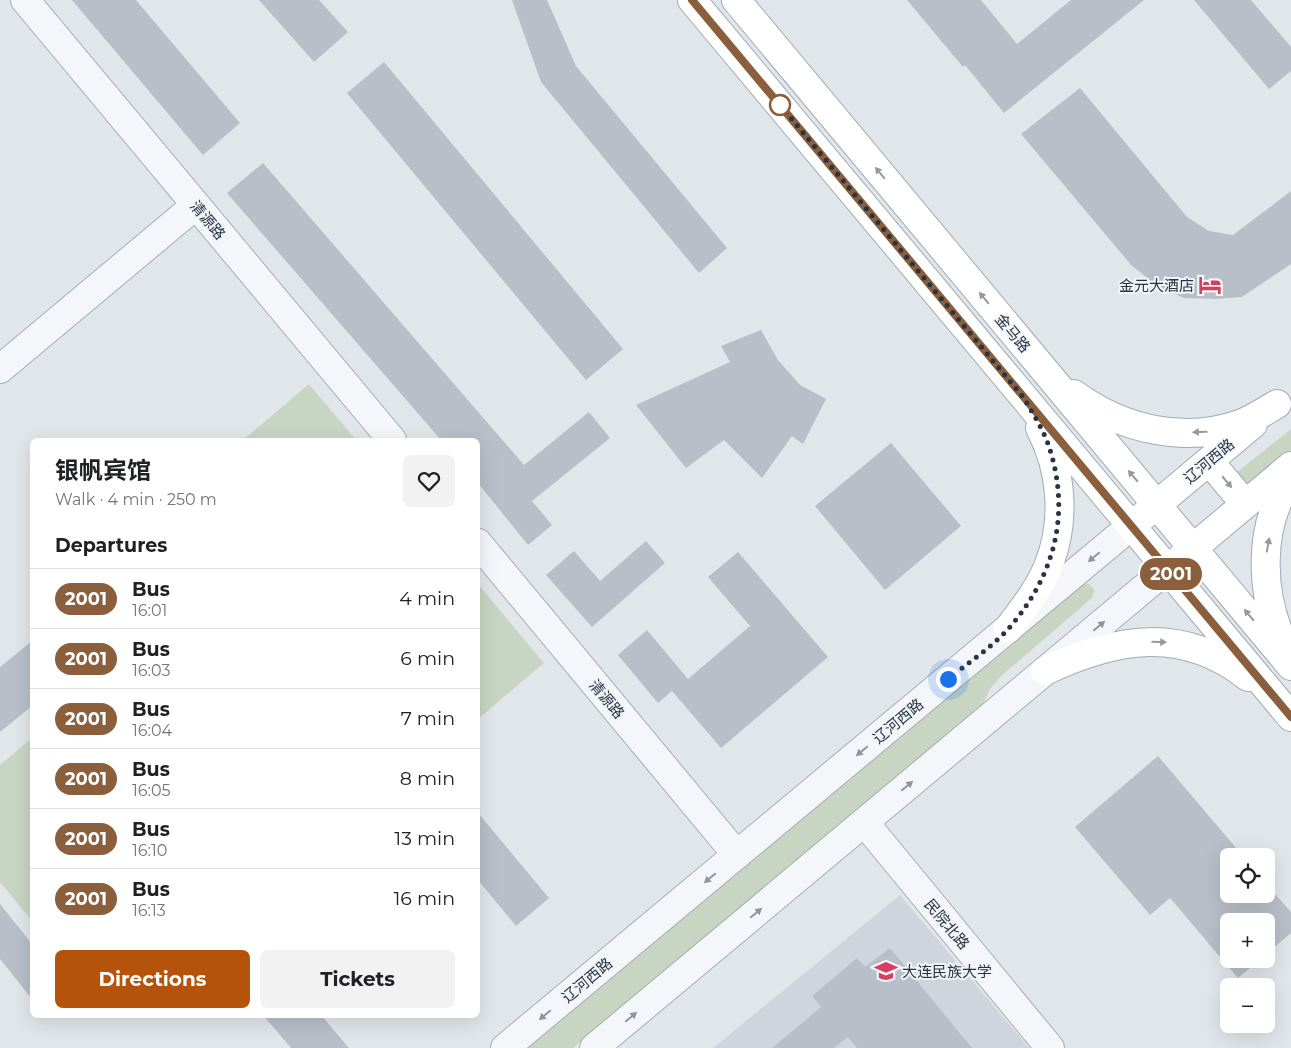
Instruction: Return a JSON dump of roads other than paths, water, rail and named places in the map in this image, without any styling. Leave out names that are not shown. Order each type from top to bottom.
[{"type":"main road","points":[[692,0],[1283,708]]},
{"type":"main road","name":"金马路","points":[[736,0],[1291,666]]},
{"type":"main road","points":[[1050,376],[1090,406],[1130,424],[1168,433],[1209,432],[1241,424],[1284,399]]},
{"type":"main road","points":[[1008,629],[1032,596],[1049,564],[1060,522],[1059,483],[1047,441],[1024,398]]},
{"type":"main road","name":"辽河西路","points":[[1131,526],[1284,399]]},
{"type":"main road","points":[[1209,461],[1246,504]]},
{"type":"main road","points":[[1167,569],[1291,466]]},
{"type":"main road","points":[[1291,478],[1272,518],[1266,554],[1266,592],[1279,635],[1291,659]]},
{"type":"main road","points":[[1045,671],[1082,654],[1115,645],[1162,641],[1200,650],[1238,669],[1283,708]]},
{"type":"street","name":"清源路","points":[[25,0],[390,438]]},
{"type":"street","points":[[0,369],[196,205]]},
{"type":"street","name":"辽河西路","points":[[505,1048],[1131,526]]},
{"type":"street","name":"清源路","points":[[480,545],[737,855]]},
{"type":"street","points":[[594,1048],[1167,569]]},
{"type":"street","name":"民院北路","points":[[864,822],[1050,1048]]},
{"type":"place","name":"金元大酒店","points":[[1210,285]]},
{"type":"place","name":"大连民族大学","points":[[886,971]]}]
